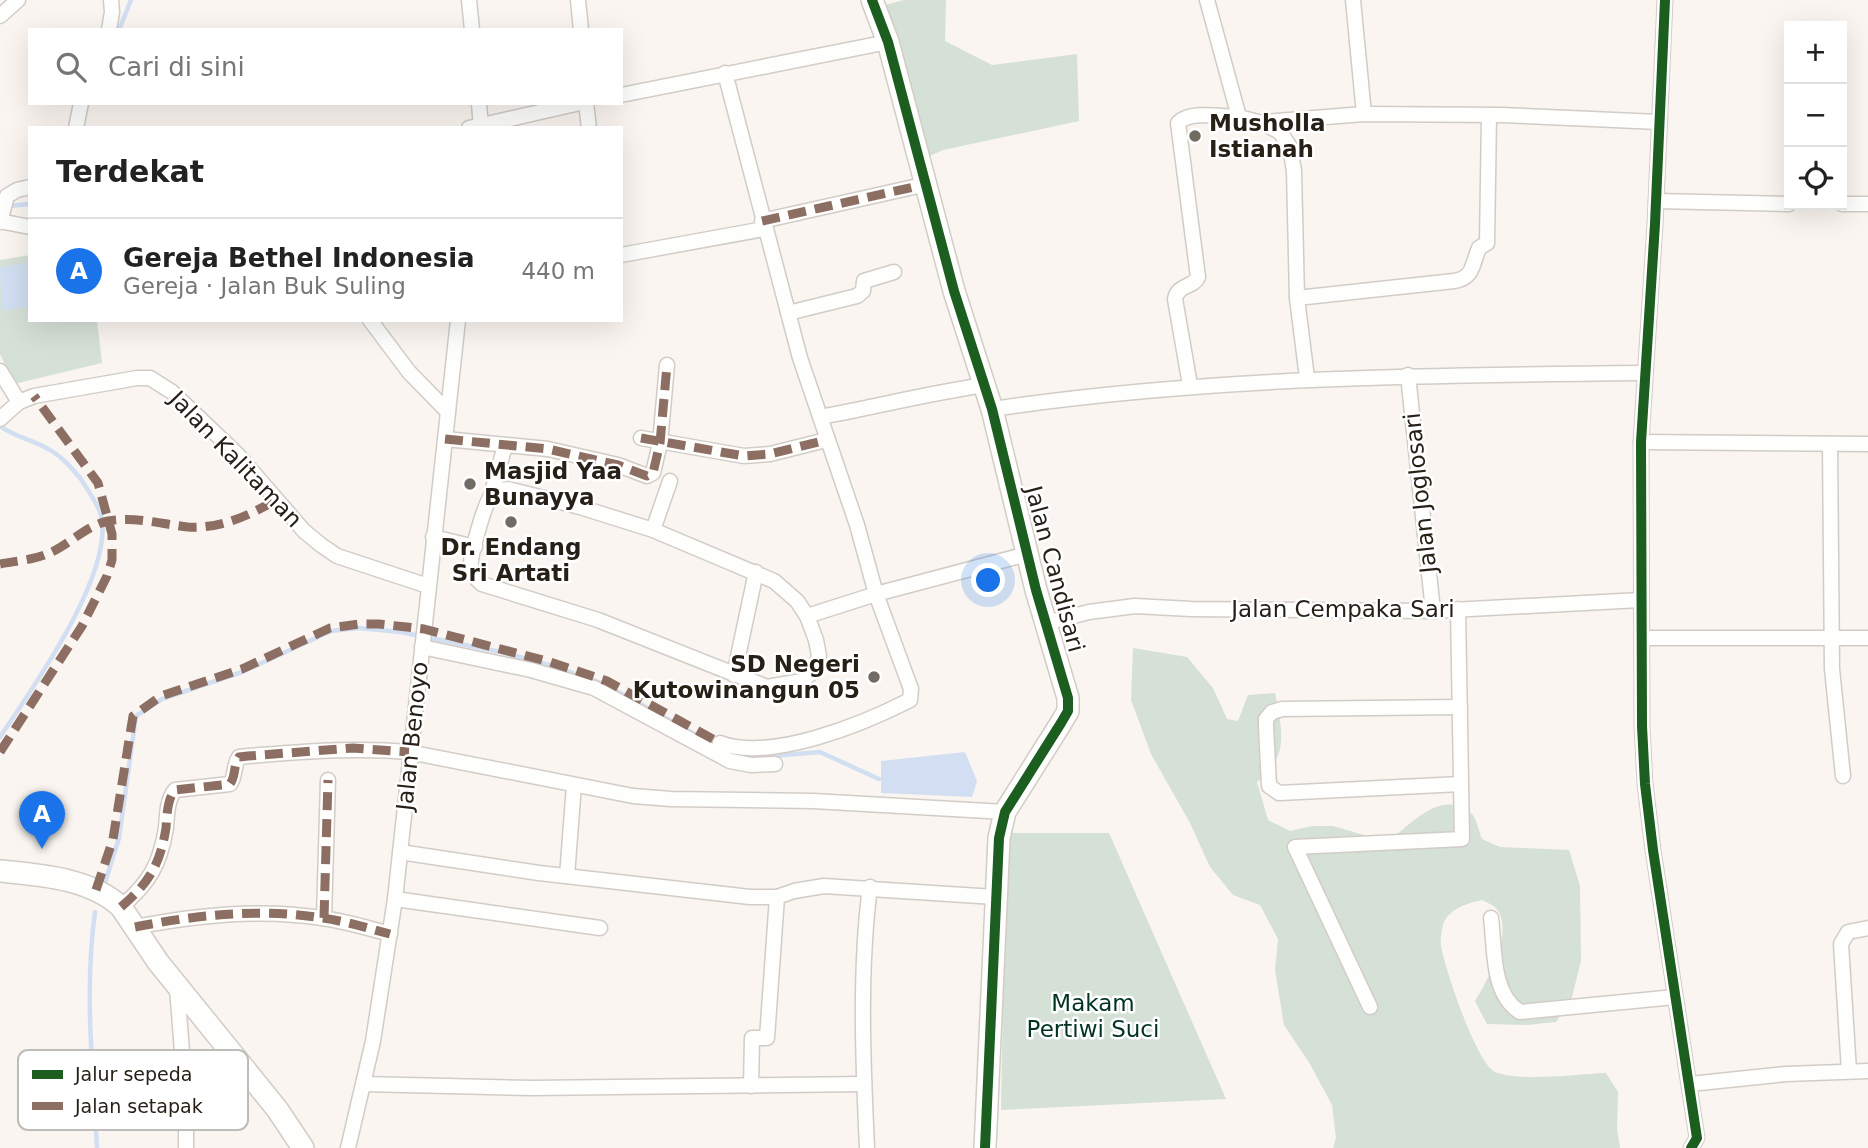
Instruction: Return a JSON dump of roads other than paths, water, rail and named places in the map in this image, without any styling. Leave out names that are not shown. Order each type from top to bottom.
[{"type":"street","points":[[0,16],[18,0]]},
{"type":"street","points":[[109,28],[111,0]]},
{"type":"street","points":[[469,0],[472,28]]},
{"type":"street","points":[[578,0],[580,28]]},
{"type":"street","name":"Jalan Candisari","points":[[872,0],[888,43],[954,291],[992,409],[1027,554],[1068,698],[1068,710],[1005,812],[999,838],[985,1148]]},
{"type":"street","points":[[1207,0],[1239,117]]},
{"type":"street","points":[[1353,0],[1364,114]]},
{"type":"street","points":[[1665,0],[1641,442],[1642,726],[1645,784],[1653,850],[1696,1145]]},
{"type":"street","points":[[623,94],[888,43]]},
{"type":"street","points":[[423,640],[594,688],[730,761],[828,735],[911,698],[911,689],[876,594],[857,525],[827,440],[788,313],[725,73]]},
{"type":"street","points":[[76,126],[81,105]]},
{"type":"street","points":[[477,126],[479,105]]},
{"type":"street","points":[[481,126],[571,105]]},
{"type":"street","points":[[586,105],[589,126]]},
{"type":"street","points":[[1190,385],[1175,299],[1181,287],[1194,282],[1198,276],[1178,123],[1182,118],[1239,117],[1262,122],[1364,114],[1489,115],[1659,122]]},
{"type":"street","points":[[1297,298],[1454,281],[1467,277],[1474,267],[1479,248],[1487,243],[1489,115]]},
{"type":"street","points":[[1262,122],[1280,132],[1290,147],[1294,170],[1297,298],[1307,378]]},
{"type":"street","points":[[623,255],[763,225],[927,184]]},
{"type":"street","points":[[28,187],[17,190],[2,208],[28,226]]},
{"type":"street","points":[[1656,201],[1784,204]]},
{"type":"street","points":[[1847,204],[1868,204]]},
{"type":"street","points":[[788,313],[859,296],[864,282],[894,272]]},
{"type":"street","points":[[372,322],[409,372],[448,412]]},
{"type":"street","name":"Jalan Benoyo","points":[[348,1148],[384,980],[395,899],[458,322]]},
{"type":"street","points":[[445,439],[548,449],[618,465],[647,476],[653,473],[660,443],[667,365]]},
{"type":"street","points":[[0,371],[9,411]]},
{"type":"street","points":[[992,409],[1190,385],[1307,378],[1644,373]]},
{"type":"street","name":"Jalan Joglosari","points":[[1408,375],[1433,611]]},
{"type":"street","name":"Jalan Kalitaman","points":[[9,411],[34,396],[150,378],[172,393],[237,455],[304,531],[321,545],[337,556],[428,586]]},
{"type":"street","points":[[820,417],[892,404],[929,393],[985,385]]},
{"type":"street","points":[[641,438],[744,456],[770,454],[827,440]]},
{"type":"street","points":[[1641,442],[1868,444]]},
{"type":"street","points":[[1830,444],[1831,640],[1843,776]]},
{"type":"street","points":[[491,495],[508,489],[580,508],[653,530],[756,572],[789,594],[807,616],[819,656],[815,670],[802,681],[768,687],[598,620],[482,584],[471,570],[475,547],[505,446]]},
{"type":"street","points":[[653,530],[670,481]]},
{"type":"street","points":[[433,537],[475,547]]},
{"type":"street","points":[[807,616],[876,594],[1027,554]]},
{"type":"street","points":[[734,675],[756,572]]},
{"type":"street","name":"Jalan Cempaka Sari","points":[[1046,623],[1089,612],[1135,606],[1433,611],[1640,600]]},
{"type":"street","points":[[1370,1007],[1295,847],[1462,839],[1458,609]]},
{"type":"street","points":[[1642,638],[1868,638]]},
{"type":"street","points":[[1460,708],[1282,709],[1272,712],[1266,719],[1266,726],[1269,786],[1279,793],[1461,784]]},
{"type":"street","points":[[720,743],[748,757],[775,764]]},
{"type":"street","points":[[121,907],[141,890],[153,874],[164,836],[170,796],[175,790],[230,784],[234,779],[235,762],[239,757],[248,756],[353,748],[410,752],[633,796],[800,801],[1005,812]]},
{"type":"street","points":[[324,918],[328,780]]},
{"type":"street","points":[[567,876],[574,785]]},
{"type":"street","points":[[400,852],[567,876],[750,897],[777,897],[824,886],[995,897]]},
{"type":"street","points":[[0,871],[47,876],[96,890],[110,897],[121,907],[177,988],[228,1050]]},
{"type":"street","points":[[867,1148],[864,1084],[866,931],[870,887]]},
{"type":"street","points":[[751,1086],[752,1038],[767,1038],[777,897]]},
{"type":"street","points":[[395,899],[600,928]]},
{"type":"street","points":[[135,927],[181,918],[227,914],[287,914],[324,918],[390,934]]},
{"type":"street","points":[[1491,918],[1500,987],[1511,1007],[1520,1012],[1675,997]]},
{"type":"street","points":[[1849,1071],[1841,944],[1848,932],[1868,928]]},
{"type":"street","points":[[177,988],[182,1050]]},
{"type":"street","points":[[1689,1084],[1742,1077],[1868,1071]]},
{"type":"street","points":[[248,1074],[277,1109],[303,1148]]},
{"type":"street","points":[[363,1084],[531,1088],[864,1084]]},
{"type":"street","points":[[186,1130],[186,1148]]},
{"type":"water","points":[[28,262],[28,306],[2,311],[0,268]]},
{"type":"water","points":[[965,752],[977,781],[972,797],[881,793],[881,761]]},
{"type":"waterway","points":[[120,28],[131,0]]},
{"type":"waterway","points":[[8,206],[28,204]]},
{"type":"waterway","points":[[0,426],[52,451],[74,470],[100,511],[102,539],[96,567],[68,630],[0,737]]},
{"type":"waterway","points":[[104,886],[119,838],[136,716],[162,699],[242,672],[331,631],[359,628],[400,632],[501,652],[549,665],[604,684],[700,737]]},
{"type":"waterway","points":[[726,751],[751,758],[820,752],[879,779]]},
{"type":"waterway","points":[[92,1050],[90,971],[95,912]]},
{"type":"waterway","points":[[96,1130],[97,1148]]},
{"type":"place","name":"Musholla Istianah","points":[[1195,136]]},
{"type":"place","name":"Masjid Yaa Bunayya","points":[[470,484]]},
{"type":"place","name":"Dr. Endang Sri Artati","points":[[511,522]]},
{"type":"place","name":"SD Negeri Kutowinangun 05","points":[[874,677]]},
{"type":"place","name":"Gereja Bethel Indonesia","points":[[42,849]]},
{"type":"park label","name":"Makam Pertiwi Suci","points":[[1093,1016]]}]
